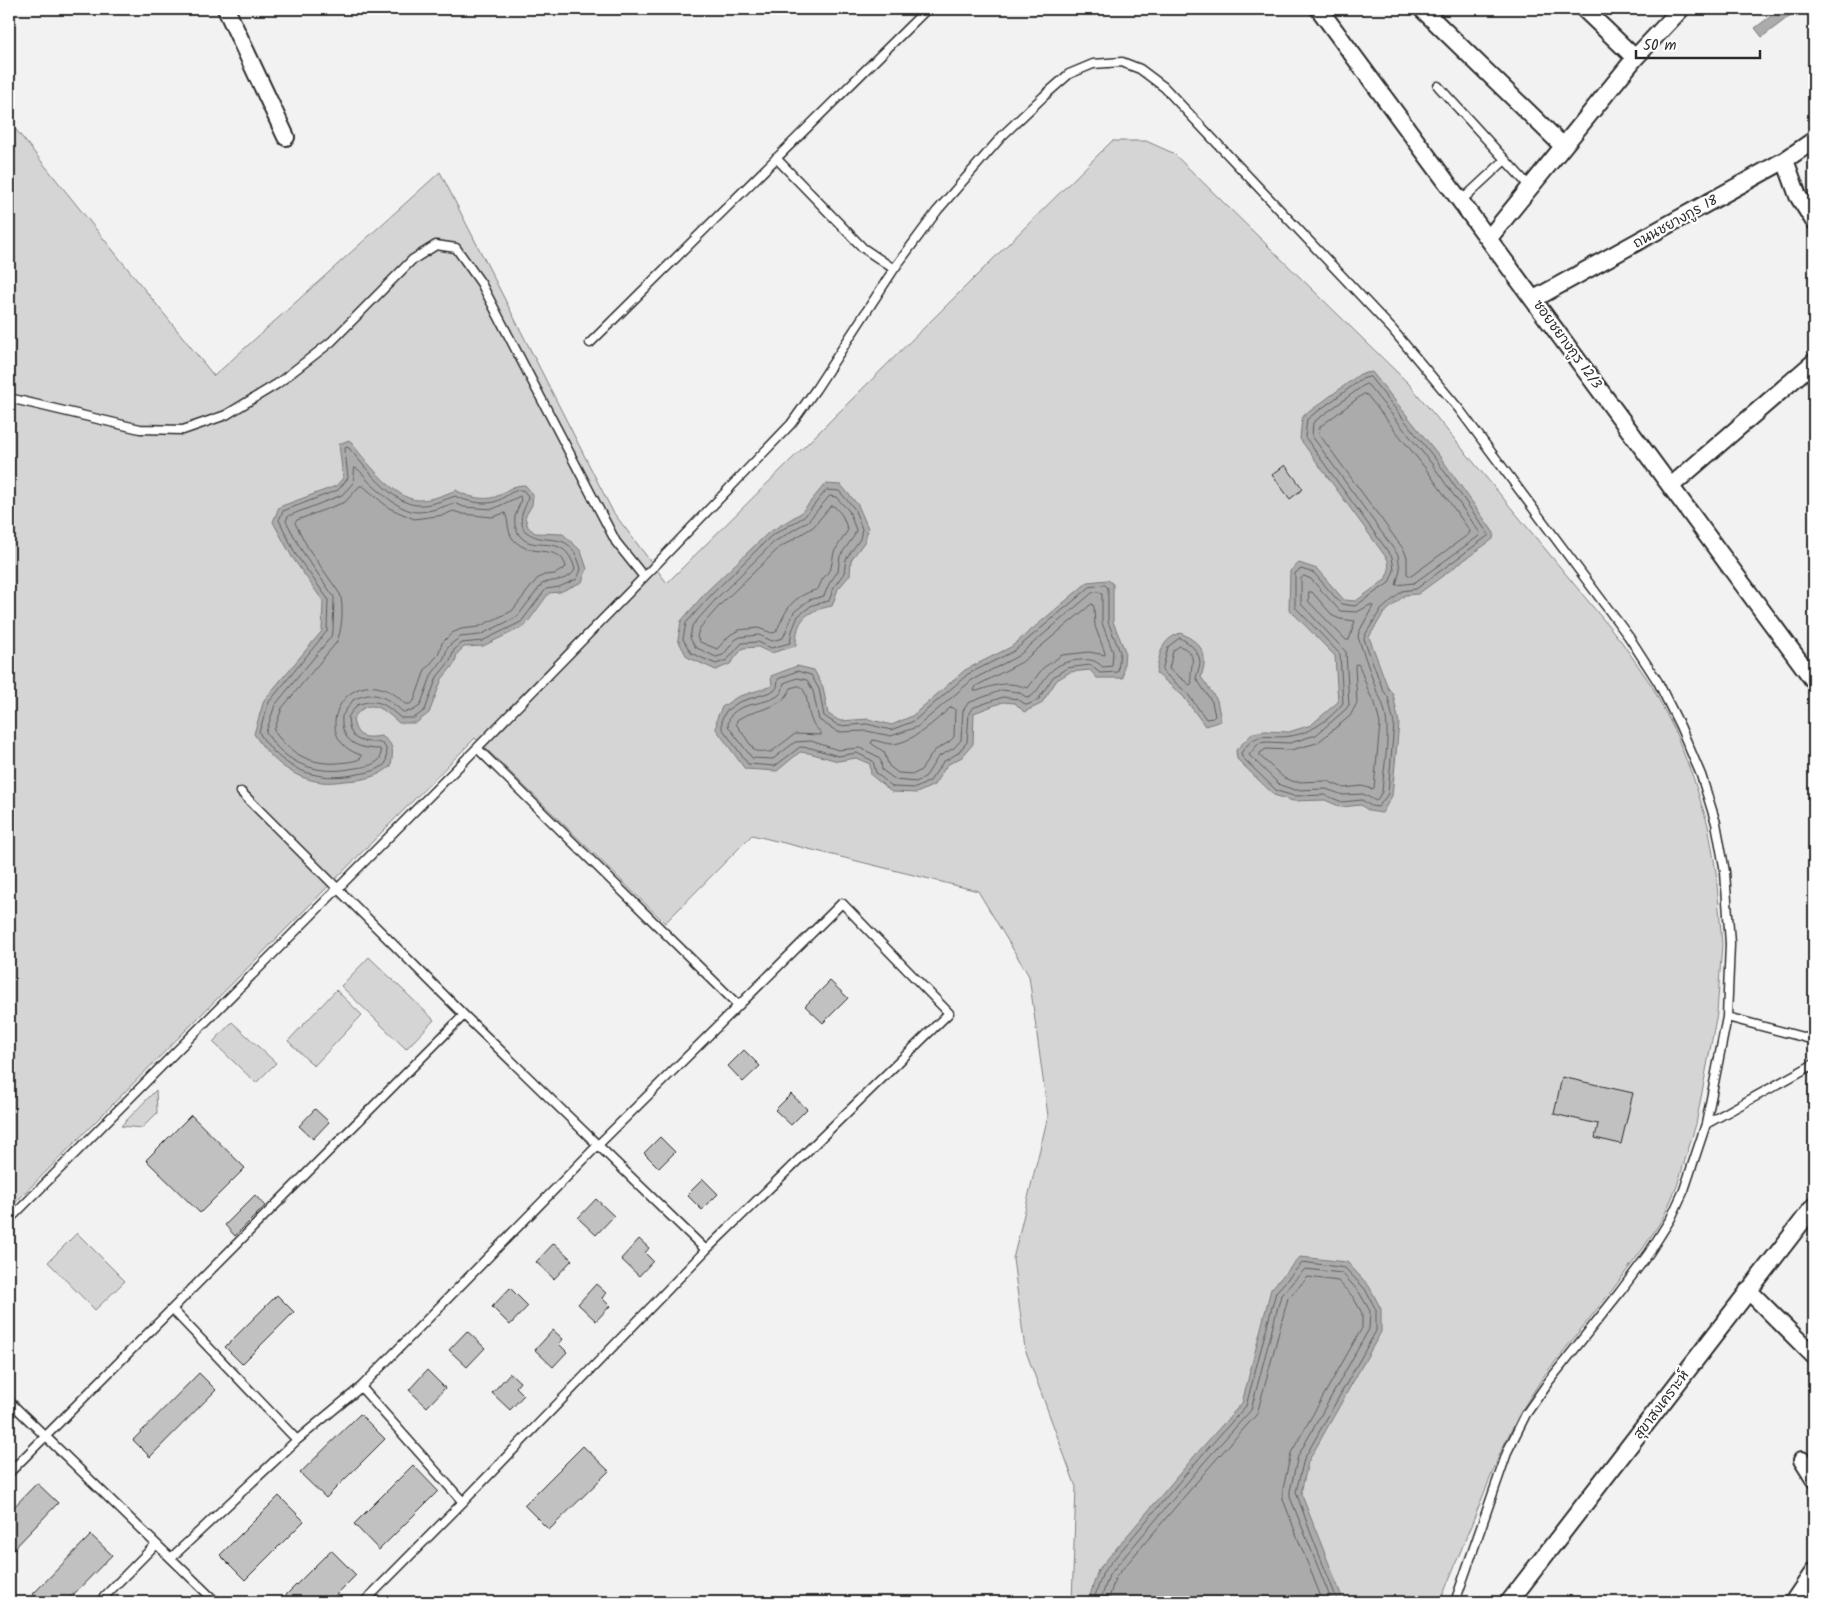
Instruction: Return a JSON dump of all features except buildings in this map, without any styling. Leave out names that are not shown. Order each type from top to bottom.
[{"type":"street","points":[[226,9],[286,137]]},
{"type":"street","name":"ซอยชยางกูร 12/3","points":[[1319,9],[1462,200],[1671,486],[1811,671]]},
{"type":"street","points":[[1422,9],[1563,146]]},
{"type":"street","points":[[1584,9],[1635,58]]},
{"type":"street","points":[[1489,238],[1635,58],[1682,9]]},
{"type":"street","name":"ถนนชยางกูร 18","points":[[1534,299],[1785,160],[1814,140]]},
{"type":"street","points":[[1785,160],[1798,196],[1814,221]]},
{"type":"street","points":[[1671,486],[1814,362]]},
{"type":"street","name":"สุขาสงเคราะห์","points":[[1509,1602],[1814,1206]]},
{"type":"street","points":[[1748,1290],[1814,1356]]},
{"type":"street","points":[[1802,1460],[1814,1479]]},
{"type":"street","points":[[1793,1602],[1814,1571]]},
{"type":"lane","points":[[590,343],[928,9]]},
{"type":"lane","points":[[9,1220],[477,748],[791,424],[894,269],[937,211],[1003,135],[1069,74],[1093,64],[1122,62],[1140,69],[1164,87],[1392,329],[1460,409],[1629,637],[1658,682],[1680,726],[1701,775],[1716,822],[1725,872],[1729,926],[1727,1017],[1706,1124],[1684,1190],[1671,1218],[1620,1292],[1549,1381],[1526,1414],[1508,1450],[1455,1602]]},
{"type":"lane","points":[[1438,86],[1530,187]]},
{"type":"lane","points":[[776,158],[864,248],[894,269]]},
{"type":"lane","points":[[1462,200],[1505,160]]},
{"type":"lane","points":[[9,398],[140,429],[183,430],[192,427],[226,415],[277,384],[331,342],[412,260],[436,245],[456,248],[481,283],[616,542],[644,577]]},
{"type":"lane","points":[[477,748],[738,1005]]},
{"type":"lane","points":[[241,792],[464,1015],[706,1250]]},
{"type":"lane","points":[[171,1558],[297,1440],[361,1386],[598,1145],[842,903],[949,1013],[706,1250],[364,1602]]},
{"type":"lane","points":[[9,1474],[464,1015]]},
{"type":"lane","points":[[1727,1017],[1814,1040]]},
{"type":"lane","points":[[1706,1124],[1814,1064]]},
{"type":"lane","points":[[172,1309],[297,1440]]},
{"type":"lane","points":[[361,1386],[463,1502]]},
{"type":"lane","points":[[9,1401],[216,1602]]},
{"type":"lane","points":[[99,1602],[156,1544]]},
{"type":"shaded area","points":[[9,121],[214,376],[440,172],[613,512],[667,583],[1112,141],[1146,141],[1173,153],[1409,384],[1621,641],[1652,686],[1674,729],[1693,777],[1708,825],[1716,872],[1722,944],[1717,1013],[1696,1124],[1677,1186],[1663,1218],[1642,1250],[1543,1377],[1520,1413],[1502,1449],[1440,1602],[1072,1602],[1076,1487],[1025,1349],[1013,1259],[1048,1116],[1029,976],[978,891],[752,835],[665,923],[475,738],[9,1209]]},
{"type":"shaded area","points":[[369,957],[434,1020],[406,1049],[341,986]]},
{"type":"shaded area","points":[[336,990],[362,1015],[314,1066],[288,1041]]},
{"type":"shaded area","points":[[232,1022],[276,1063],[256,1083],[213,1042]]},
{"type":"shaded area","points":[[156,1090],[157,1113],[142,1128],[121,1126]]},
{"type":"shaded area","points":[[77,1233],[125,1281],[95,1310],[48,1262]]},
{"type":"water","points":[[1780,9],[1799,9],[1762,37],[1755,28]]},
{"type":"water","points":[[1372,372],[1441,458],[1494,533],[1493,539],[1418,594],[1405,595],[1383,614],[1369,637],[1388,688],[1393,694],[1399,723],[1392,796],[1382,813],[1369,811],[1361,805],[1341,807],[1325,800],[1293,801],[1274,795],[1237,759],[1236,750],[1253,733],[1265,731],[1289,732],[1311,725],[1338,702],[1335,656],[1289,609],[1290,571],[1299,563],[1317,569],[1344,600],[1356,601],[1385,580],[1389,570],[1388,560],[1300,439],[1302,417],[1360,374]]},
{"type":"water","points":[[349,440],[380,477],[400,493],[410,498],[419,500],[429,499],[456,490],[473,497],[491,498],[519,485],[525,485],[533,494],[532,505],[525,517],[528,527],[535,533],[563,534],[581,551],[587,569],[582,582],[560,592],[549,593],[525,626],[483,646],[464,647],[457,654],[455,663],[442,679],[429,713],[416,723],[399,723],[382,709],[376,707],[370,706],[359,712],[353,719],[356,730],[365,737],[381,736],[389,742],[392,748],[391,766],[369,778],[324,782],[310,780],[282,766],[254,734],[264,700],[322,631],[323,601],[292,557],[273,522],[279,507],[336,486],[343,478],[339,444]]},
{"type":"water","points":[[825,484],[841,485],[858,505],[868,528],[865,541],[851,560],[850,575],[838,589],[832,606],[816,610],[805,617],[798,629],[796,646],[771,653],[758,647],[743,648],[730,664],[716,670],[687,657],[678,640],[681,621],[707,591],[768,533],[801,513]]},
{"type":"water","points":[[1108,580],[1113,584],[1113,622],[1125,651],[1123,678],[1097,678],[1090,670],[1070,672],[1057,680],[1041,704],[1024,712],[1015,703],[1003,702],[974,713],[973,744],[962,757],[947,765],[934,785],[917,793],[892,792],[871,775],[870,764],[856,758],[838,761],[800,752],[777,771],[745,769],[716,729],[717,718],[722,707],[737,697],[772,686],[771,676],[797,666],[814,670],[823,687],[828,714],[840,721],[868,719],[892,725],[912,716],[965,670],[1011,647],[1088,582]]},
{"type":"water","points":[[1181,633],[1199,645],[1202,650],[1204,662],[1201,677],[1217,700],[1221,721],[1205,726],[1183,696],[1156,673],[1162,648],[1169,639]]},
{"type":"water","points":[[1300,1257],[1347,1262],[1369,1286],[1381,1309],[1381,1332],[1308,1462],[1301,1493],[1344,1602],[1088,1602],[1098,1570],[1242,1403],[1271,1289]]}]
